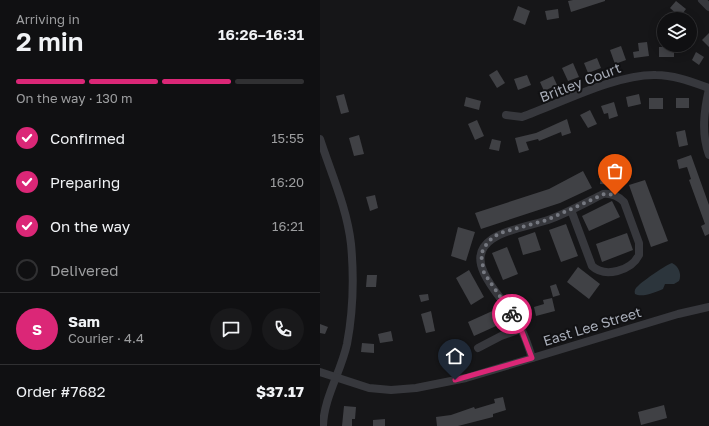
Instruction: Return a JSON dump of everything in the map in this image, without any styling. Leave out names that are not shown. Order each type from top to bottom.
[{"type":"street","points":[[702,0],[709,7]]},
{"type":"street","name":"Britley Court","points":[[506,116],[522,117],[628,77],[655,75],[674,77],[709,89]]},
{"type":"street","points":[[709,89],[704,118],[706,146],[709,155]]},
{"type":"street","points":[[320,139],[343,211],[351,243],[352,289],[347,345],[326,407],[323,426]]},
{"type":"street","points":[[532,358],[521,329],[484,273],[481,254],[492,238],[500,233],[547,220],[604,194],[609,194],[620,198],[628,211],[640,250],[636,260],[631,265],[610,273],[597,271],[592,266],[571,210]]},
{"type":"street","name":"East Lee Street","points":[[320,372],[369,388],[391,390],[416,388],[466,378],[678,314],[709,307]]},
{"type":"street","points":[[478,348],[501,336],[521,329]]},
{"type":"shaded area","points":[[672,263],[679,271],[679,281],[674,284],[665,284],[663,289],[649,294],[635,294],[635,289],[641,283]]},
{"type":"building","points":[[568,1],[605,1],[571,12]]},
{"type":"building","points":[[676,1],[686,9],[684,12],[674,12],[670,8]]},
{"type":"building","points":[[518,6],[530,11],[525,25],[513,20]]},
{"type":"building","points":[[558,9],[559,18],[547,20],[545,11]]},
{"type":"building","points":[[709,33],[709,47],[702,40]]},
{"type":"building","points":[[647,42],[649,56],[634,58],[633,52],[639,51],[638,43]]},
{"type":"building","points":[[621,46],[626,60],[615,64],[610,50]]},
{"type":"building","points":[[659,52],[674,52],[674,57],[659,57]]},
{"type":"building","points":[[696,52],[704,57],[699,65],[692,60]]},
{"type":"building","points":[[597,58],[601,68],[588,73],[584,63]]},
{"type":"building","points":[[573,63],[579,77],[568,81],[562,68]]},
{"type":"building","points":[[497,70],[505,83],[497,88],[489,75]]},
{"type":"building","points":[[527,75],[531,85],[518,90],[514,79]]},
{"type":"building","points":[[553,76],[557,85],[544,91],[540,82]]},
{"type":"building","points":[[344,94],[349,112],[341,114],[336,96]]},
{"type":"building","points":[[639,94],[641,104],[628,107],[626,97]]},
{"type":"building","points":[[466,97],[481,101],[479,110],[464,106]]},
{"type":"building","points":[[649,98],[663,98],[663,109],[649,109]]},
{"type":"building","points":[[676,98],[689,98],[689,108],[676,108]]},
{"type":"building","points":[[614,102],[618,116],[609,119],[608,113],[604,114],[601,106]]},
{"type":"building","points":[[590,110],[597,124],[588,128],[580,115]]},
{"type":"building","points":[[567,119],[571,133],[562,136],[561,132],[539,141],[538,139],[526,142],[529,150],[519,153],[515,138],[536,133]]},
{"type":"building","points":[[477,120],[484,136],[475,140],[468,124]]},
{"type":"building","points":[[685,130],[688,145],[679,147],[676,132]]},
{"type":"building","points":[[359,135],[364,154],[354,156],[349,138]]},
{"type":"building","points":[[492,139],[501,141],[499,151],[489,149]]},
{"type":"building","points":[[691,155],[709,205],[709,234],[705,236],[701,226],[705,224],[689,180],[691,179],[687,167],[679,169],[677,160]]},
{"type":"building","points":[[602,166],[620,166],[620,185],[600,184]]},
{"type":"building","points":[[583,171],[592,188],[560,203],[481,229],[475,213],[549,189]]},
{"type":"building","points":[[645,180],[668,241],[651,247],[629,185]]},
{"type":"building","points":[[375,195],[378,208],[370,211],[366,197]]},
{"type":"building","points":[[612,201],[620,217],[589,231],[582,216]]},
{"type":"building","points":[[566,224],[578,256],[561,262],[549,230]]},
{"type":"building","points":[[458,227],[475,232],[466,261],[451,256]]},
{"type":"building","points":[[535,232],[541,250],[523,255],[518,238]]},
{"type":"building","points":[[627,233],[633,250],[602,262],[596,244]]},
{"type":"building","points":[[507,247],[518,274],[503,280],[492,253]]},
{"type":"building","points":[[578,267],[600,284],[589,299],[567,282]]},
{"type":"building","points":[[469,270],[484,297],[471,305],[456,278]]},
{"type":"building","points":[[367,275],[377,275],[376,287],[366,287]]},
{"type":"building","points":[[556,284],[560,295],[553,297],[550,286]]},
{"type":"building","points":[[428,294],[429,300],[421,302],[419,295]]},
{"type":"building","points":[[552,298],[555,311],[536,316],[534,307],[544,304],[543,300]]},
{"type":"building","points":[[499,308],[505,322],[474,336],[468,322]]},
{"type":"building","points":[[431,311],[435,331],[426,333],[421,314]]},
{"type":"building","points":[[320,324],[328,327],[325,334],[320,333]]},
{"type":"building","points":[[391,331],[393,341],[380,343],[378,334]]},
{"type":"building","points":[[362,343],[374,344],[374,353],[361,352]]},
{"type":"building","points":[[503,397],[506,410],[493,414],[493,417],[458,426],[437,426],[436,417],[451,415],[474,407],[475,409],[495,403],[494,399]]},
{"type":"building","points":[[664,405],[667,418],[641,425],[638,412]]},
{"type":"building","points":[[344,406],[356,407],[355,419],[352,419],[352,426],[342,426]]},
{"type":"building","points":[[385,419],[385,426],[373,426],[373,420]]},
{"type":"way so far","points":[[512,314],[484,273],[481,264],[481,254],[492,238],[500,233],[547,220],[604,194],[615,195]]},
{"type":"route","points":[[455,380],[532,358],[521,329],[512,314]]}]
